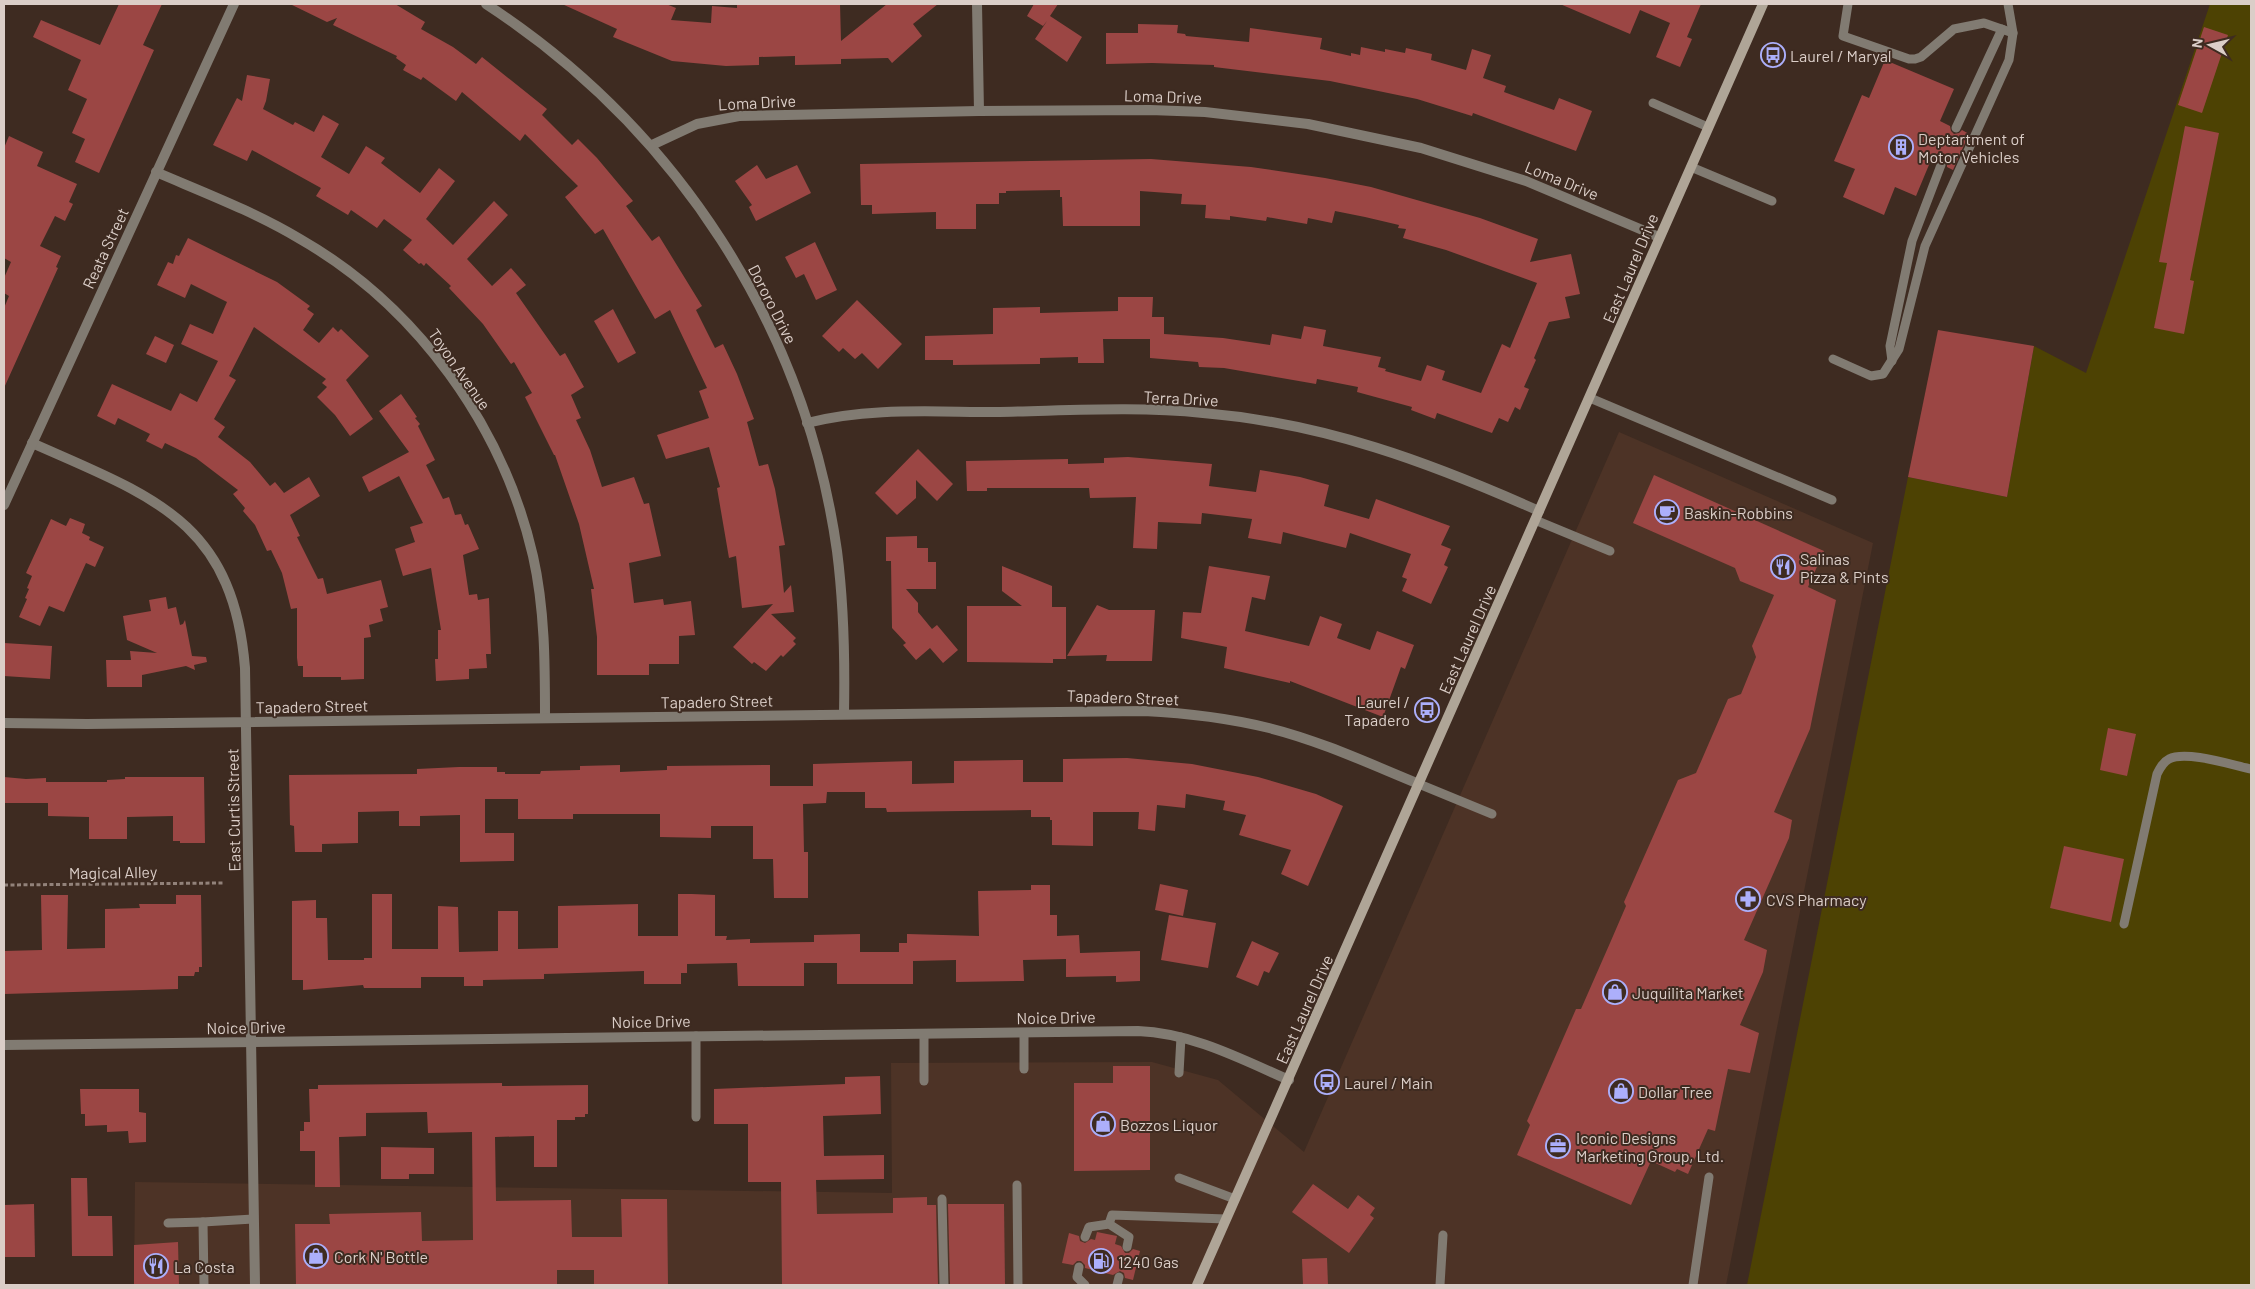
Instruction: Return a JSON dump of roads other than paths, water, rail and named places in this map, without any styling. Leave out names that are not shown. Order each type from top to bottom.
[{"type":"main road","name":"East Laurel Drive","points":[[1197,1285],[1763,4]]},
{"type":"street","name":"Reata Street","points":[[4,505],[234,4]]},
{"type":"street","name":"Dororo Drive","points":[[486,4],[539,41],[570,67],[625,117],[652,145],[711,224],[746,281],[776,340],[807,423],[821,473],[837,550],[845,649],[844,713]]},
{"type":"street","points":[[977,4],[978,111]]},
{"type":"street","name":"Loma Drive","points":[[652,145],[690,127],[732,116],[978,111],[1150,110],[1204,112],[1308,124],[1421,148],[1491,169],[1535,185],[1659,237]]},
{"type":"street","name":"Toyon Avenue","points":[[156,172],[273,223],[332,259],[380,297],[404,319],[449,374],[482,427],[503,468],[526,529],[534,559],[542,626],[545,718]]},
{"type":"street","name":"Terra Drive","points":[[807,423],[856,413],[1144,410],[1230,416],[1307,428],[1387,449],[1458,475],[1537,515]]},
{"type":"street","name":"East Curtis Street","points":[[32,443],[146,496],[172,514],[200,540],[222,576],[238,615],[244,653],[246,721],[255,1285]]},
{"type":"street","name":"Tapadero Street","points":[[4,723],[49,724],[844,713],[1166,712],[1244,722],[1288,734],[1333,749],[1419,784]]},
{"type":"street","name":"Noice Drive","points":[[4,1045],[1132,1031],[1181,1037],[1289,1080]]},
{"type":"lane","points":[[1848,4],[1843,36],[1909,59],[1921,58],[1954,29],[1984,23],[2013,33]]},
{"type":"lane","points":[[1833,360],[1871,376],[1883,374],[1899,349],[1925,246],[2008,60],[2013,33],[2008,4]]},
{"type":"lane","points":[[1956,128],[2002,29]]},
{"type":"lane","points":[[1652,102],[1708,127]]},
{"type":"lane","points":[[1892,362],[1890,346],[1912,241],[1940,165]]},
{"type":"lane","points":[[1691,166],[1772,201]]},
{"type":"lane","points":[[1590,398],[1832,500]]},
{"type":"lane","points":[[1537,515],[1610,551]]},
{"type":"lane","points":[[2124,924],[2157,774],[2161,765],[2168,759],[2186,756],[2251,769]]},
{"type":"lane","points":[[1419,784],[1492,814]]},
{"type":"lane","points":[[1024,1033],[1024,1069]]},
{"type":"lane","points":[[924,1034],[924,1082]]},
{"type":"lane","points":[[696,1036],[696,1117]]},
{"type":"lane","points":[[1179,1074],[1181,1037]]},
{"type":"lane","points":[[1692,1285],[1709,1177]]},
{"type":"lane","points":[[1178,1178],[1235,1199]]},
{"type":"lane","points":[[1017,1185],[1018,1285]]},
{"type":"lane","points":[[942,1199],[944,1285]]},
{"type":"lane","points":[[1109,1224],[1112,1215],[1226,1219]]},
{"type":"lane","points":[[168,1223],[253,1219]]},
{"type":"lane","points":[[203,1222],[204,1285]]},
{"type":"lane","points":[[1085,1237],[1089,1227],[1109,1224],[1129,1237],[1127,1248]]},
{"type":"lane","points":[[1440,1285],[1443,1235]]},
{"type":"lane","points":[[1079,1267],[1076,1277],[1085,1285]]},
{"type":"place","name":"Laurel / Maryal","points":[[1773,55]]},
{"type":"place","name":"Deptartment of Motor Vehicles","points":[[1901,147]]},
{"type":"place","name":"Baskin-Robbins","points":[[1667,512]]},
{"type":"place","name":"Salinas Pizza & Pints","points":[[1783,567]]},
{"type":"place","name":"Laurel / Tapadero","points":[[1427,710]]},
{"type":"place","name":"CVS Pharmacy","points":[[1748,899]]},
{"type":"place","name":"Juquilita Market","points":[[1615,992]]},
{"type":"place","name":"Laurel / Main","points":[[1327,1082]]},
{"type":"place","name":"Dollar Tree","points":[[1621,1091]]},
{"type":"place","name":"Bozzos Liquor","points":[[1103,1124]]},
{"type":"place","name":"Iconic Designs Marketing Group, Ltd.","points":[[1558,1146]]},
{"type":"place","name":"Cork N' Bottle","points":[[316,1256]]},
{"type":"place","name":"1240 Gas","points":[[1101,1261]]},
{"type":"place","name":"La Costa","points":[[156,1266]]}]
